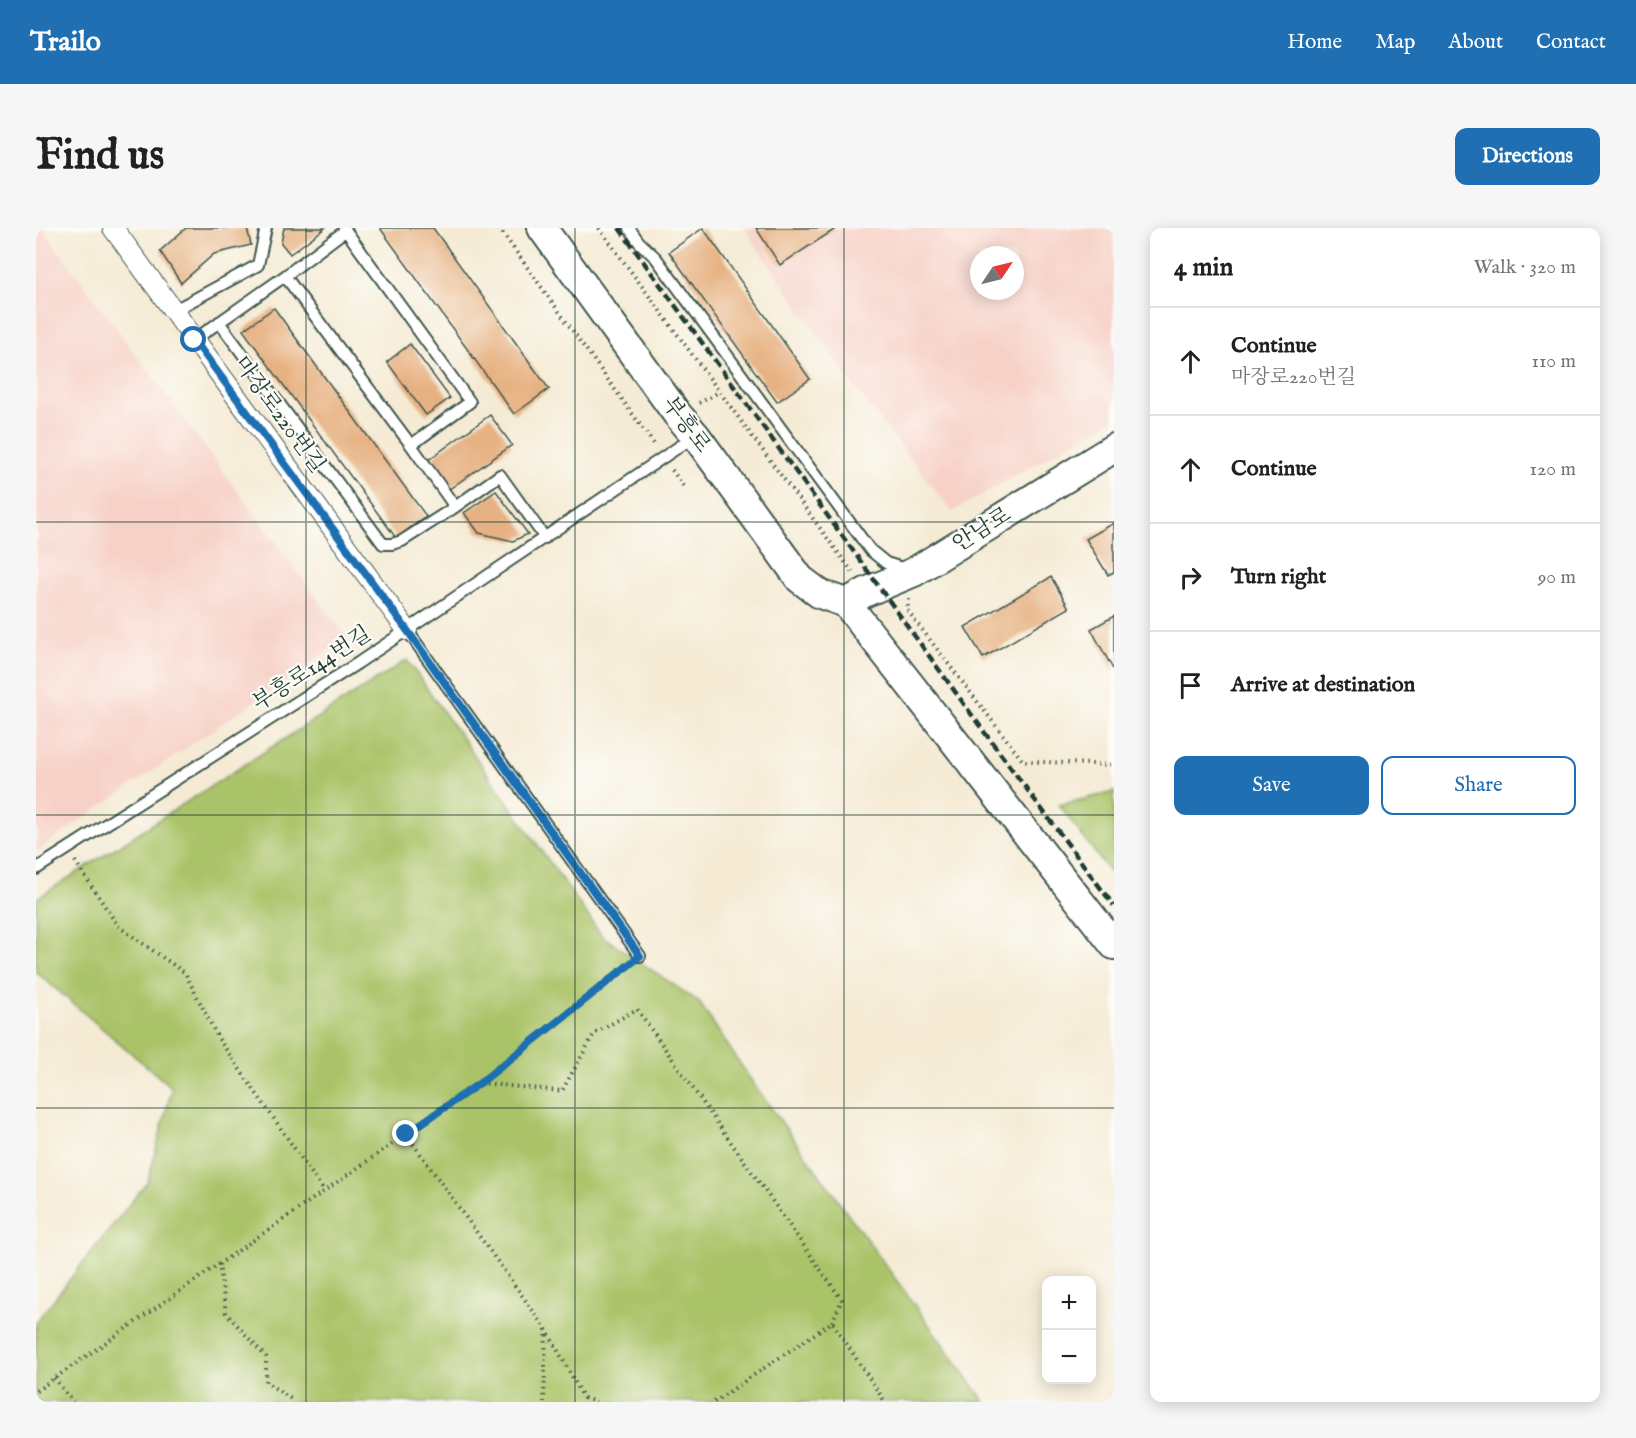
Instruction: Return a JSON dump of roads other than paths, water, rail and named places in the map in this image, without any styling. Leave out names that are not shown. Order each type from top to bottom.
[{"type":"main road","name":"부흥로","points":[[542,228],[800,579],[820,594],[856,597]]},
{"type":"main road","name":"안남로","points":[[856,597],[914,572],[1114,448]]},
{"type":"main road","points":[[856,597],[1114,945]]},
{"type":"street","name":"마장로220번길","points":[[113,228],[407,630]]},
{"type":"lane","points":[[173,311],[258,265],[266,228]]},
{"type":"lane","points":[[629,228],[639,242],[656,258],[870,550],[886,563],[914,572]]},
{"type":"lane","points":[[194,340],[285,276],[345,229],[470,402],[411,445]]},
{"type":"lane","points":[[285,276],[455,507]]},
{"type":"lane","points":[[219,322],[383,544],[402,541],[500,475],[545,538]]},
{"type":"lane","name":"부흥로144번길","points":[[36,869],[407,630],[696,436]]},
{"type":"lane","points":[[407,630],[640,956]]},
{"type":"railway","points":[[619,228],[985,733],[1114,906]]}]
